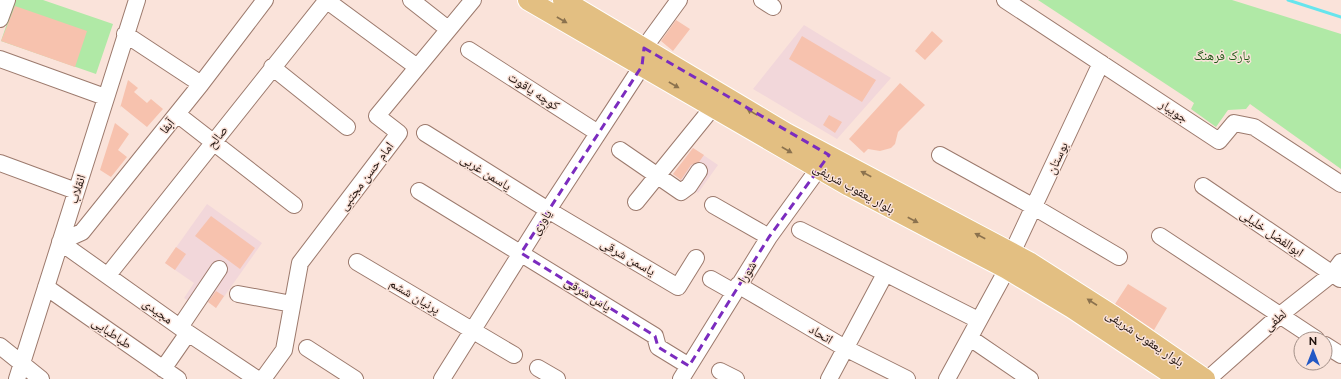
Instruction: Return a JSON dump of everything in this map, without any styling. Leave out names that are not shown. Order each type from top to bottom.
[{"type":"main road","name":"بلوار یعقوب شریفی","points":[[528,0],[643,57],[786,133],[824,162]]},
{"type":"main road","name":"بلوار یعقوب شریفی","points":[[563,0],[713,107],[824,162],[1115,317],[1207,379]]},
{"type":"main road","name":"بلوار یعقوب شریفی","points":[[1009,261],[1072,308],[1179,379]]},
{"type":"street","points":[[0,19],[7,0]]},
{"type":"street","name":"انقلاب","points":[[17,379],[136,0]]},
{"type":"street","name":"آبفا","points":[[60,242],[82,232],[202,84],[265,0]]},
{"type":"street","points":[[326,0],[417,67]]},
{"type":"street","name":"صالح","points":[[108,275],[326,0]]},
{"type":"street","points":[[411,0],[448,29]]},
{"type":"street","name":"امام حسن مجتبی","points":[[263,379],[284,350],[300,263],[399,133],[377,116],[473,0]]},
{"type":"street","name":"یاوری","points":[[442,379],[598,133],[679,0]]},
{"type":"street","name":"جویبار","points":[[1005,0],[1219,141],[1234,122],[1254,127],[1341,184]]},
{"type":"street","points":[[126,34],[202,84]]},
{"type":"street","name":"کوچه یاقوت","points":[[469,50],[598,133]]},
{"type":"street","points":[[0,59],[105,97]]},
{"type":"street","name":"بوستان","points":[[947,379],[970,338],[1009,261],[1101,63]]},
{"type":"street","points":[[272,67],[347,127]]},
{"type":"street","points":[[636,202],[713,107]]},
{"type":"street","points":[[177,114],[294,205]]},
{"type":"street","name":"یاسمن غربی","points":[[425,133],[548,210]]},
{"type":"street","points":[[620,150],[681,192],[689,186],[700,172]]},
{"type":"street","points":[[940,154],[1034,207],[1119,258]]},
{"type":"street","name":"شورا","points":[[685,372],[769,237],[824,162]]},
{"type":"street","points":[[0,163],[76,191]]},
{"type":"street","name":"ابوالفضل خلیلی","points":[[1203,186],[1338,272]]},
{"type":"street","name":"یاس شرقی","points":[[419,191],[654,336],[658,346],[685,372]]},
{"type":"street","points":[[713,205],[769,237]]},
{"type":"street","name":"یاسمن شرقی","points":[[548,210],[678,287],[696,258]]},
{"type":"street","points":[[800,230],[978,320]]},
{"type":"street","points":[[1160,236],[1304,331]]},
{"type":"street","name":"مجیدی","points":[[60,242],[184,330],[257,379]]},
{"type":"street","name":"پرنیان ششم","points":[[357,262],[514,355]]},
{"type":"street","points":[[163,369],[219,269]]},
{"type":"street","name":"لطفی","points":[[1207,379],[1280,315],[1338,272]]},
{"type":"street","points":[[829,379],[885,274]]},
{"type":"street","name":"اتحاد","points":[[711,279],[736,289],[845,348],[907,379]]},
{"type":"street","name":"طباطبایی","points":[[46,287],[178,379]]},
{"type":"street","points":[[238,294],[292,304]]},
{"type":"street","points":[[970,338],[1030,379]]},
{"type":"street","points":[[0,346],[41,379]]},
{"type":"street","points":[[307,348],[355,379]]},
{"type":"street","points":[[538,368],[557,379]]},
{"type":"street","points":[[720,371],[736,379]]},
{"type":"highlighted area","points":[[644,48],[829,155],[769,237],[689,366],[658,347],[655,336],[521,253],[642,66]]},
{"type":"shaded area","points":[[804,25],[891,78],[837,139],[753,89]]},
{"type":"shaded area","points":[[693,148],[718,165],[698,193],[673,174]]},
{"type":"shaded area","points":[[207,204],[262,243],[216,308],[206,300],[192,303],[184,298],[194,283],[165,263]]},
{"type":"green space","points":[[15,0],[43,0],[113,24],[96,74],[1,41]]},
{"type":"green space","name":"پارک فرهنگ","points":[[1038,0],[1232,0],[1341,34],[1341,169],[1250,104],[1246,109],[1228,110],[1216,127],[1191,109],[1194,103],[1187,98]]},
{"type":"building","points":[[15,6],[87,31],[75,67],[1,41]]},
{"type":"building","points":[[676,20],[690,29],[673,51],[661,41]]},
{"type":"building","points":[[932,31],[943,41],[925,60],[915,51]]},
{"type":"building","points":[[802,36],[876,80],[862,102],[789,59]]},
{"type":"building","points":[[128,80],[138,88],[134,92],[147,103],[151,99],[163,109],[147,127],[121,106],[120,108]]},
{"type":"building","points":[[900,83],[925,105],[898,132],[895,144],[891,148],[880,151],[868,149],[864,153],[849,139]]},
{"type":"building","points":[[829,115],[842,122],[835,133],[823,125]]},
{"type":"building","points":[[115,123],[129,134],[118,150],[127,157],[111,177],[100,170]]},
{"type":"building","points":[[693,148],[704,155],[699,162],[691,165],[681,180],[673,174]]},
{"type":"building","points":[[211,216],[255,248],[240,269],[195,236]]},
{"type":"building","points":[[176,247],[186,254],[175,270],[165,263]]},
{"type":"building","points":[[1128,284],[1167,308],[1154,330],[1115,304]]},
{"type":"building","points":[[216,291],[224,296],[216,308],[208,302]]},
{"type":"waterway","points":[[1288,0],[1341,17]]}]
